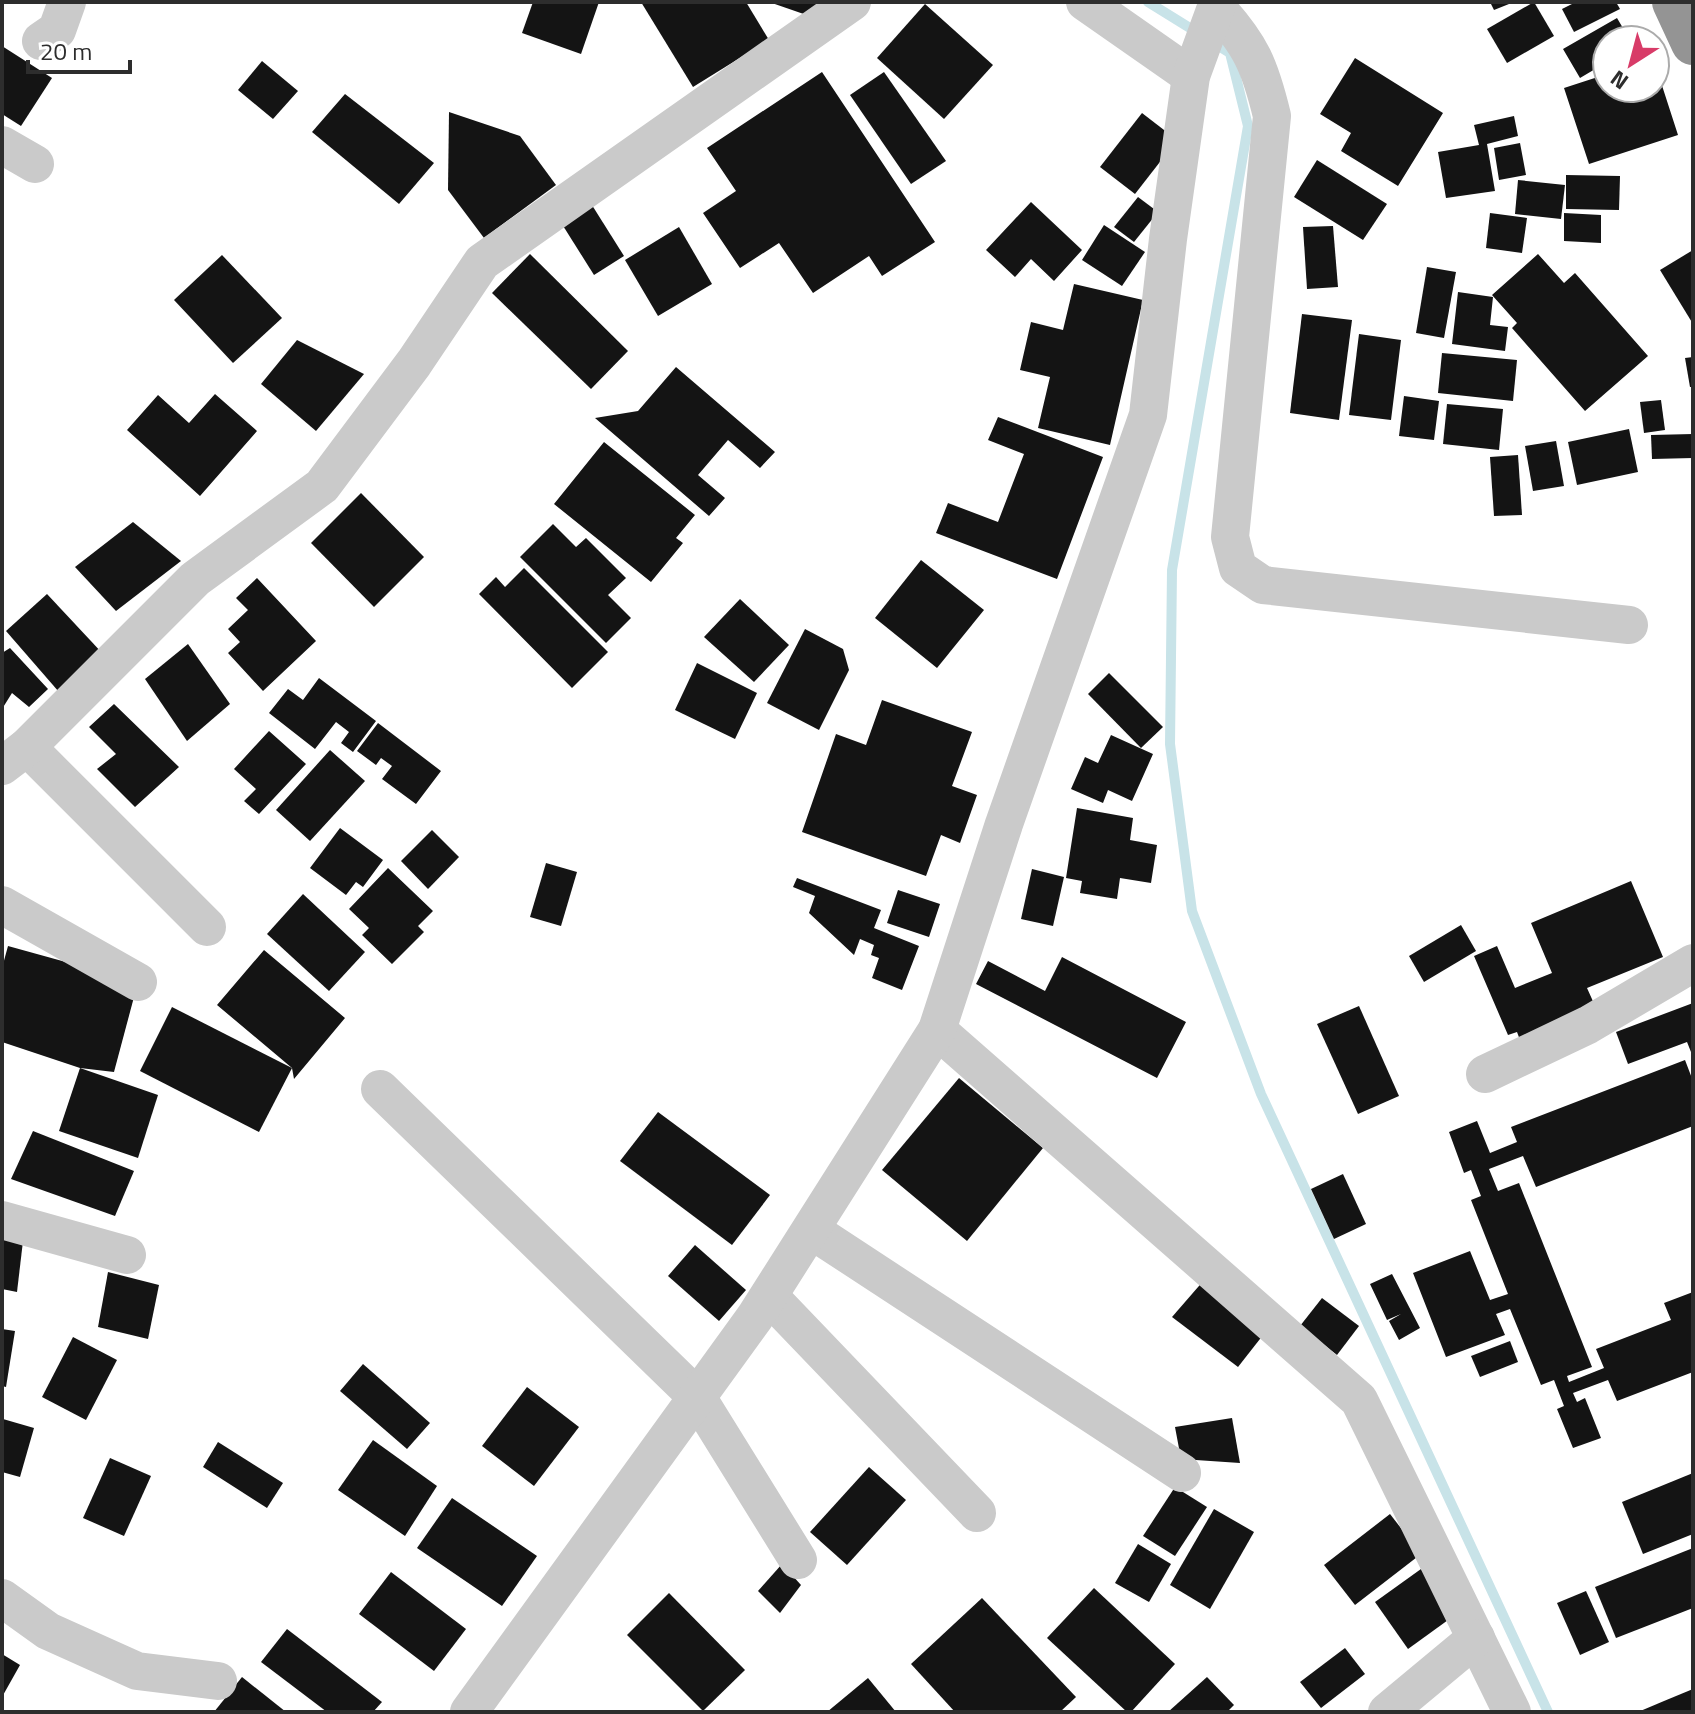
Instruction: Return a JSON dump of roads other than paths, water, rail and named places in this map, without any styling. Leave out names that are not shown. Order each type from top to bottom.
[{"type":"highway","points":[[1674,2],[1693,43]]},
{"type":"street","points":[[41,41],[57,30],[67,2]]},
{"type":"street","points":[[207,927],[14,757],[195,579],[322,486],[414,363],[482,262],[852,2]]},
{"type":"street","points":[[1085,2],[1195,65]]},
{"type":"street","points":[[469,1712],[769,1296],[937,1030],[1009,809],[1148,415],[1168,239],[1195,65],[1216,8],[1238,31],[1261,71],[1272,116],[1230,537],[1238,568],[1263,585],[1629,625]]},
{"type":"street","points":[[2,145],[35,164]]},
{"type":"street","points":[[2,905],[138,982]]},
{"type":"street","points":[[1485,1074],[1588,1025],[1693,963]]},
{"type":"street","points":[[937,1030],[1359,1400],[1512,1712]]},
{"type":"street","points":[[380,1089],[697,1397],[798,1560]]},
{"type":"street","points":[[2,1220],[127,1255]]},
{"type":"street","points":[[811,1230],[1182,1473]]},
{"type":"street","points":[[769,1296],[977,1513]]},
{"type":"street","points":[[2,1598],[48,1631],[137,1671],[218,1681]]},
{"type":"street","points":[[1387,1712],[1476,1638]]},
{"type":"waterway","points":[[1148,2],[1198,33]]},
{"type":"waterway","points":[[1212,42],[1230,53],[1248,126],[1172,570],[1170,744],[1192,911],[1261,1094],[1548,1712]]}]
